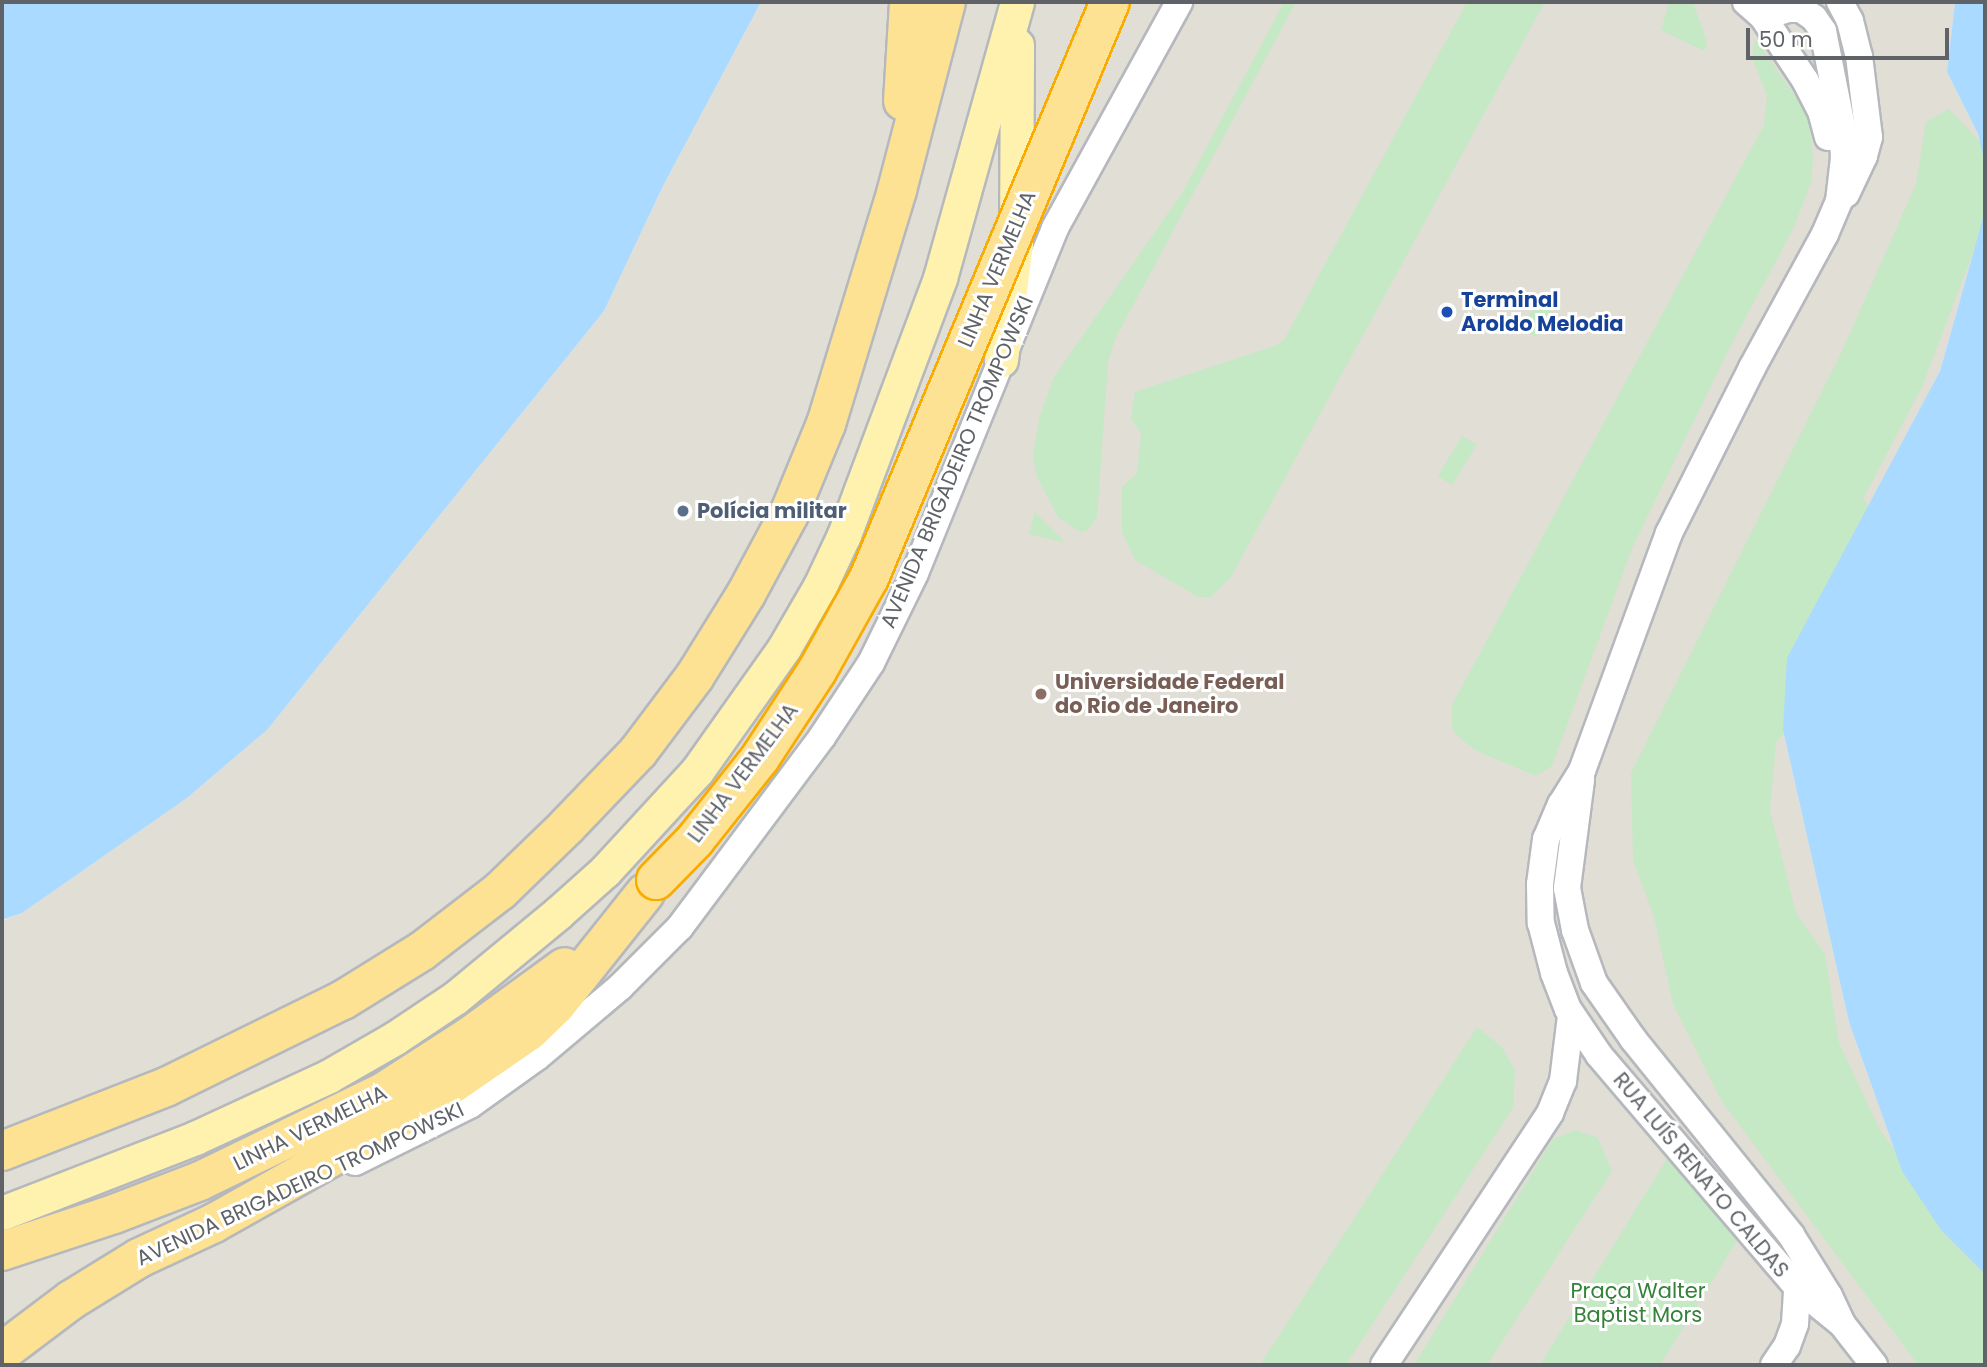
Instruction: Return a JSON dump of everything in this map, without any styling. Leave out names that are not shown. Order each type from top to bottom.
[{"type":"highway","points":[[897,190],[909,2]]},
{"type":"highway","points":[[2,1151],[166,1087],[254,1047],[343,1000],[422,951],[500,891],[568,826],[638,751],[695,676],[746,594],[789,514],[826,424],[897,190],[946,2]]},
{"type":"highway","name":"LINHA VERMELHA","points":[[2,1251],[114,1214],[200,1181],[385,1091],[533,992],[578,956],[695,840],[760,758],[817,671],[869,578],[1110,2]]},
{"type":"highway","points":[[214,1223],[415,1109],[529,1031],[556,1005],[651,886]]},
{"type":"highway","points":[[2,1141],[74,1122]]},
{"type":"highway","name":"AVENIDA BRIGADEIRO TROMPOWSKI","points":[[5,1348],[71,1300],[139,1258],[214,1223]]},
{"type":"main road","points":[[1001,360],[1016,243],[1015,71],[1018,2]]},
{"type":"main road","name":"LINHA VERMELHA","points":[[2,1213],[195,1138],[329,1076],[396,1038],[494,968],[605,872],[696,771],[784,648],[820,586],[853,513],[940,278],[1018,2]]},
{"type":"street","name":"AVENIDA BRIGADEIRO TROMPOWSKI","points":[[214,1223],[399,1143],[470,1105],[537,1057],[620,987],[680,927],[822,737],[871,663],[915,573],[1055,228],[1179,2]]},
{"type":"street","points":[[1384,1365],[1549,1113],[1563,1081],[1571,1016],[1545,946],[1540,884],[1549,831],[1560,804],[1582,771],[1670,533],[1752,368],[1825,234],[1839,201],[1853,182],[1864,156],[1869,137],[1866,102],[1850,21],[1840,2]]},
{"type":"street","points":[[1754,10],[1801,9],[1814,18],[1823,32],[1843,132],[1839,201]]},
{"type":"street","points":[[1754,10],[1805,80],[1821,111],[1839,201]]},
{"type":"street","name":"RUA LUÍS RENATO CALDAS","points":[[1582,771],[1568,880],[1575,930],[1594,983],[1650,1060],[1791,1235],[1829,1296],[1842,1324]]},
{"type":"street","name":"RUA LUÍS RENATO CALDAS","points":[[1571,1016],[1599,1055],[1799,1289],[1842,1324],[1874,1365]]},
{"type":"street","points":[[1774,1365],[1787,1346],[1795,1324],[1799,1289],[1791,1235]]},
{"type":"shaded area","name":"Universidade Federal do Rio de Janeiro","points":[[761,2],[1955,2],[1947,72],[1978,134],[1985,164],[1985,211],[1940,371],[1788,658],[1783,730],[1849,1022],[1902,1171],[1985,1365],[2,1365],[2,921],[22,913],[187,798],[267,730],[604,311],[663,186]]},
{"type":"green space","points":[[1284,2],[1296,2],[1115,339],[1108,362],[1097,517],[1088,530],[1080,532],[1058,517],[1037,477],[1033,457],[1039,418],[1054,377],[1182,193]]},
{"type":"green space","points":[[1467,2],[1545,2],[1231,577],[1211,597],[1198,597],[1135,560],[1122,532],[1122,487],[1137,473],[1141,433],[1131,419],[1135,392],[1277,345],[1284,340]]},
{"type":"green space","points":[[1669,2],[1693,2],[1707,43],[1704,51],[1661,30]]},
{"type":"green space","points":[[1755,39],[1804,108],[1810,123],[1813,159],[1811,183],[1793,229],[1729,349],[1633,546],[1552,766],[1536,776],[1477,751],[1462,740],[1452,729],[1452,705],[1764,125],[1767,96],[1752,57]]},
{"type":"green space","points":[[1949,109],[1985,147],[1985,221],[1922,387],[1863,499],[1895,533],[1854,645],[1776,743],[1770,811],[1796,913],[1825,954],[1839,1043],[1880,1130],[1926,1193],[1985,1234],[1985,1365],[1918,1365],[1721,1100],[1673,1004],[1654,917],[1633,860],[1631,773],[1842,351],[1916,184],[1926,122]]},
{"type":"green space","points":[[1537,302],[1551,310],[1535,337],[1522,329]]},
{"type":"green space","points":[[1462,436],[1477,445],[1452,485],[1438,476]]},
{"type":"green space","points":[[1035,512],[1066,543],[1029,534]]},
{"type":"green space","points":[[1477,1027],[1502,1047],[1515,1071],[1513,1108],[1346,1365],[1260,1365]]},
{"type":"green space","name":"Praça Walter Baptist Mors","points":[[1576,1130],[1598,1138],[1612,1171],[1487,1365],[1414,1365],[1553,1139]]},
{"type":"green space","name":"Praça Walter Baptist Mors","points":[[1671,1152],[1737,1241],[1660,1365],[1540,1365]]},
{"type":"water","points":[[2,2],[761,2],[663,186],[604,311],[267,730],[187,798],[22,913],[2,920]]},
{"type":"water","points":[[1955,2],[1985,2],[1985,164],[1978,134],[1947,72]]},
{"type":"water","points":[[1985,211],[1985,1274],[1941,1230],[1902,1171],[1849,1022],[1783,730],[1787,658],[1940,371]]},
{"type":"place","name":"Terminal Aroldo Melodia","points":[[1447,312]]},
{"type":"place","name":"Polícia militar","points":[[683,511]]},
{"type":"place","name":"Universidade Federal do Rio de Janeiro","points":[[1041,694]]}]
